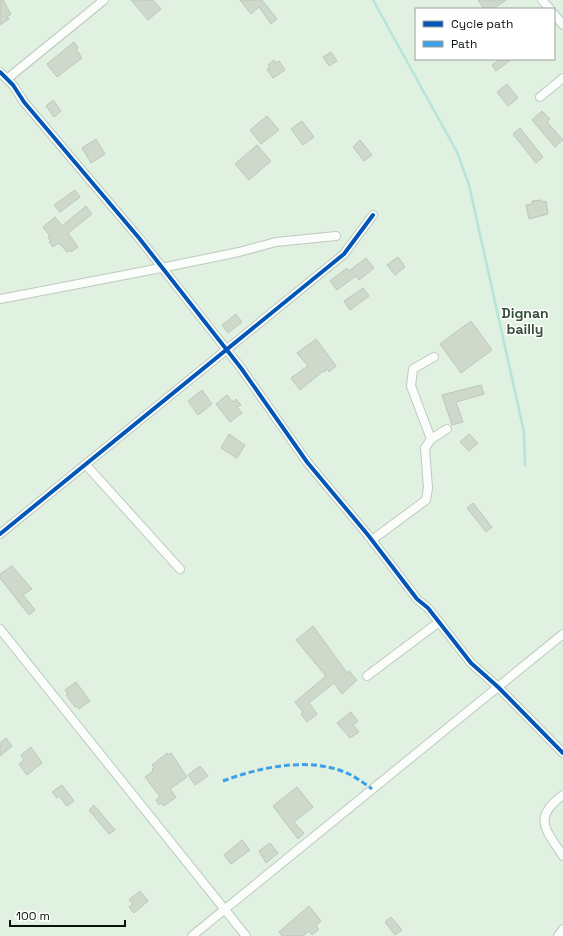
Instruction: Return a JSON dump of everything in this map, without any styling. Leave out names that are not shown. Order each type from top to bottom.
[{"type":"street","points":[[7,79],[104,0]]},
{"type":"street","points":[[542,0],[549,8]]},
{"type":"street","points":[[555,15],[563,25]]},
{"type":"street","points":[[0,72],[139,238],[161,268],[241,368],[286,435],[372,540],[412,594],[439,622],[471,663],[498,687],[563,753]]},
{"type":"street","points":[[540,97],[563,78]]},
{"type":"street","points":[[0,534],[344,254],[373,215]]},
{"type":"street","points":[[0,299],[239,252],[276,242],[336,236]]},
{"type":"street","points":[[431,439],[411,386],[413,370],[434,356]]},
{"type":"street","points":[[372,540],[426,500],[428,488],[425,448],[431,439],[447,429]]},
{"type":"street","points":[[86,465],[180,569]]},
{"type":"street","points":[[367,676],[439,622]]},
{"type":"street","points":[[0,629],[246,936]]},
{"type":"street","points":[[192,936],[563,634]]},
{"type":"street","points":[[563,795],[548,810],[544,823],[547,833],[563,856]]},
{"type":"street","points":[[558,936],[563,929]]},
{"type":"building","points":[[0,0],[3,0],[11,14],[7,17],[9,19],[0,25]]},
{"type":"building","points":[[131,0],[153,0],[161,9],[148,20]]},
{"type":"building","points":[[240,0],[262,0],[277,19],[271,24],[259,7],[251,14]]},
{"type":"building","points":[[478,0],[506,0],[494,8],[483,8]]},
{"type":"building","points":[[74,42],[78,48],[76,49],[82,58],[57,77],[47,64]]},
{"type":"building","points":[[331,52],[337,61],[329,66],[323,57]]},
{"type":"building","points":[[274,60],[276,63],[279,61],[285,70],[273,78],[267,69],[270,67],[268,65]]},
{"type":"building","points":[[499,60],[511,60],[496,71],[492,65]]},
{"type":"building","points":[[507,84],[518,98],[508,106],[497,92]]},
{"type":"building","points":[[53,100],[61,111],[54,117],[46,106]]},
{"type":"building","points":[[542,111],[550,119],[547,122],[563,140],[555,147],[532,120]]},
{"type":"building","points":[[267,116],[279,130],[261,144],[250,130]]},
{"type":"building","points":[[302,121],[314,137],[303,145],[291,129]]},
{"type":"building","points":[[520,128],[543,157],[536,163],[513,134]]},
{"type":"building","points":[[96,139],[105,154],[91,163],[82,148]]},
{"type":"building","points":[[360,140],[372,155],[364,161],[353,147]]},
{"type":"building","points":[[257,145],[271,161],[249,180],[235,164]]},
{"type":"building","points":[[75,190],[80,197],[60,212],[54,205]]},
{"type":"building","points":[[541,200],[542,202],[546,201],[548,214],[529,219],[526,205],[532,204],[532,201]]},
{"type":"building","points":[[86,206],[92,214],[68,233],[78,247],[71,252],[70,250],[67,252],[59,243],[53,247],[49,242],[51,241],[48,237],[50,236],[43,227],[55,217],[62,226]]},
{"type":"building","points":[[398,257],[405,267],[395,275],[387,265]]},
{"type":"building","points":[[366,258],[374,268],[359,280],[356,276],[337,290],[330,281],[347,268],[349,271]]},
{"type":"building","points":[[363,288],[369,296],[350,310],[344,301]]},
{"type":"building","points":[[236,314],[242,322],[228,333],[222,325]]},
{"type":"building","points":[[471,321],[492,350],[461,373],[440,344]]},
{"type":"building","points":[[316,339],[336,366],[329,372],[328,369],[324,372],[323,371],[300,390],[291,378],[308,366],[297,353]]},
{"type":"building","points":[[481,385],[484,394],[456,402],[463,422],[452,425],[442,395]]},
{"type":"building","points":[[202,390],[212,404],[198,415],[188,401]]},
{"type":"building","points":[[227,395],[233,402],[236,399],[241,405],[237,407],[242,413],[230,422],[216,404]]},
{"type":"building","points":[[229,434],[245,445],[237,458],[221,448]]},
{"type":"building","points":[[469,434],[478,443],[469,451],[460,442]]},
{"type":"building","points":[[473,503],[492,527],[486,532],[467,508]]},
{"type":"building","points":[[12,566],[32,589],[23,595],[35,610],[29,615],[0,578],[0,574]]},
{"type":"building","points":[[313,626],[347,673],[349,671],[357,680],[342,694],[334,683],[309,703],[317,714],[307,722],[301,714],[303,712],[295,702],[326,676],[296,640]]},
{"type":"building","points":[[76,682],[90,701],[79,709],[77,706],[75,707],[66,695],[68,694],[65,690]]},
{"type":"building","points":[[351,712],[358,721],[353,725],[359,732],[350,738],[337,723]]},
{"type":"building","points":[[6,738],[12,746],[0,756],[0,743]]},
{"type":"building","points":[[31,747],[42,763],[27,775],[19,764],[24,760],[21,755]]},
{"type":"building","points":[[167,753],[168,755],[171,753],[187,777],[170,789],[176,797],[164,806],[161,803],[159,805],[156,800],[160,797],[145,777],[153,771],[152,769],[154,767],[152,765]]},
{"type":"building","points":[[200,766],[208,776],[195,785],[188,775]]},
{"type":"building","points":[[62,785],[74,801],[67,806],[59,796],[57,798],[52,792]]},
{"type":"building","points":[[297,787],[313,807],[294,822],[304,833],[298,839],[273,806]]},
{"type":"building","points":[[94,805],[115,830],[109,834],[89,810]]},
{"type":"building","points":[[242,840],[250,850],[231,864],[224,855]]},
{"type":"building","points":[[270,843],[278,853],[266,863],[259,851]]},
{"type":"building","points":[[140,891],[148,901],[134,913],[129,907],[133,904],[129,900]]},
{"type":"building","points":[[309,906],[321,921],[316,926],[319,929],[312,935],[309,931],[303,936],[282,936],[279,932]]},
{"type":"building","points":[[391,917],[402,930],[395,935],[385,922]]},
{"type":"waterway","points":[[373,0],[457,152],[469,185],[524,432],[525,465]]},
{"type":"marked path","points":[[223,781],[253,771],[302,765],[334,769],[349,774],[372,789]]},
{"type":"cycle path","points":[[0,72],[13,85],[24,102],[139,238],[241,368],[307,462],[368,535],[417,599],[428,608],[471,663],[498,687],[563,753]]},
{"type":"cycle path","points":[[0,534],[344,254],[373,215]]},
{"type":"district","name":"Dignan bailly","points":[[525,322]]}]
